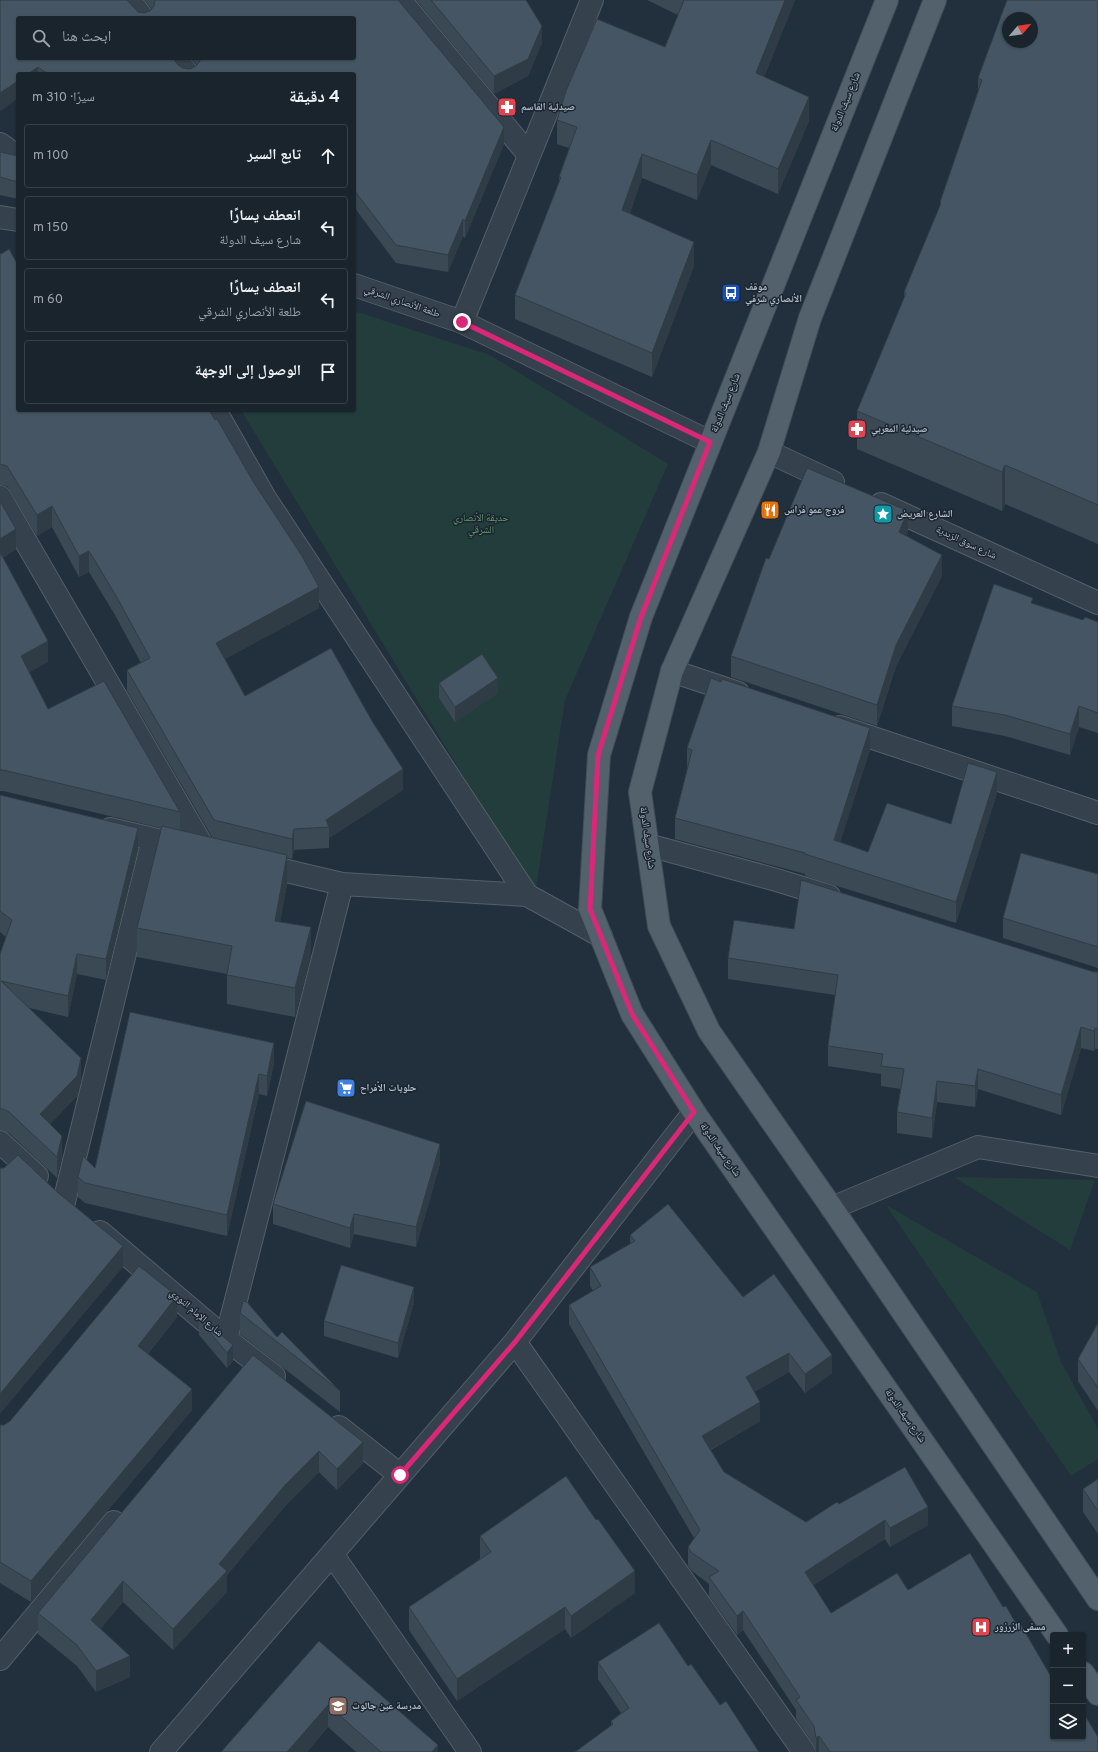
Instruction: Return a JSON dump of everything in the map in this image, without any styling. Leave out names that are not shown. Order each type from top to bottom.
[{"type":"main road","name":"شارع سيف الدولة","points":[[887,0],[641,617],[598,755],[590,909],[632,1014],[694,1112],[1055,1632]]},
{"type":"main road","name":"شارع سيف الدولة","points":[[935,0],[810,318],[769,452],[672,671],[640,792],[659,926],[709,1031],[832,1208],[1098,1599]]},
{"type":"main road","points":[[1086,1677],[1098,1694]]},
{"type":"street","points":[[129,0],[141,16]]},
{"type":"street","points":[[400,0],[529,155]]},
{"type":"street","points":[[462,322],[592,0]]},
{"type":"street","points":[[177,60],[186,72]]},
{"type":"street","points":[[0,144],[16,156]]},
{"type":"street","points":[[0,217],[16,220]]},
{"type":"street","name":"طلعة الأنصاري الشرقي","points":[[356,284],[462,322],[710,442]]},
{"type":"street","points":[[215,412],[265,498],[527,895]]},
{"type":"street","name":"شارع سوق الزبدية","points":[[769,452],[1098,603]]},
{"type":"street","points":[[0,497],[206,852]]},
{"type":"street","points":[[672,671],[754,699]]},
{"type":"street","points":[[822,721],[1098,813]]},
{"type":"street","points":[[92,824],[342,884],[527,895],[601,936]]},
{"type":"street","points":[[64,1202],[153,839]]},
{"type":"street","points":[[648,845],[773,879],[848,902]]},
{"type":"street","points":[[226,1339],[342,884]]},
{"type":"street","points":[[161,1752],[515,1342],[694,1112]]},
{"type":"street","name":"شارع الإمام النووي","points":[[0,1142],[11,1164],[64,1202],[141,1265],[226,1339],[288,1388]]},
{"type":"street","points":[[832,1208],[978,1146],[1098,1166]]},
{"type":"street","points":[[126,1283],[141,1265]]},
{"type":"street","points":[[515,1342],[804,1752]]},
{"type":"street","points":[[236,1376],[251,1358]]},
{"type":"street","points":[[326,1417],[400,1475]]},
{"type":"street","points":[[0,1659],[126,1508]]},
{"type":"street","points":[[332,1554],[470,1752]]},
{"type":"green space","name":"حديقة الأنصاري الشرقي","points":[[356,312],[490,355],[668,464],[565,700],[535,894],[242,412],[356,412]]},
{"type":"green space","points":[[954,1177],[1095,1180],[1070,1250]]},
{"type":"green space","points":[[886,1205],[1037,1292],[1061,1362],[1098,1429],[1098,1459],[1071,1476]]},
{"type":"building","points":[[0,0],[127,0],[138,12],[144,13],[150,11],[154,6],[155,0],[398,0],[504,127],[465,221],[463,219],[448,255],[396,245],[356,193],[356,72],[45,72],[38,67],[31,72],[16,72],[16,82],[0,93]]},
{"type":"building","points":[[431,0],[526,0],[542,26],[528,59],[494,76]]},
{"type":"building","points":[[684,0],[785,0],[756,73],[809,97],[778,169],[711,140],[697,175],[642,154],[622,210],[694,242],[652,353],[515,295],[561,177],[559,177],[577,127],[557,120],[566,91],[597,19],[665,47]]},
{"type":"building","points":[[1007,0],[1098,0],[1098,505],[1005,465],[1002,472],[857,411],[906,293],[904,292],[941,203],[940,202],[982,80],[978,78],[1002,13],[1002,48],[1038,48],[1038,12],[1003,12]]},
{"type":"building","points":[[0,152],[16,156],[16,181],[0,177]]},
{"type":"building","points":[[9,249],[16,261],[16,412],[210,412],[215,420],[217,419],[254,483],[302,556],[319,587],[216,643],[245,696],[331,648],[372,721],[403,769],[326,820],[329,827],[294,829],[292,839],[214,820],[127,670],[150,658],[115,594],[89,551],[79,556],[52,506],[37,515],[7,466],[0,464],[0,253],[1,254]]},
{"type":"building","points":[[807,468],[908,511],[899,532],[942,555],[896,645],[877,705],[731,656],[766,558],[769,559]]},
{"type":"building","points":[[0,501],[16,529],[0,539]]},
{"type":"building","points":[[0,552],[48,641],[21,656],[48,709],[104,681],[180,812],[0,770]]},
{"type":"building","points":[[994,584],[1033,598],[1031,603],[1083,620],[1085,617],[1098,622],[1098,713],[1079,706],[1070,734],[1005,715],[952,706]]},
{"type":"building","points":[[482,654],[498,678],[455,707],[439,683]]},
{"type":"building","points":[[711,678],[721,682],[722,679],[870,728],[834,840],[868,852],[887,803],[951,824],[968,763],[997,772],[956,902],[805,853],[675,818],[692,750],[687,748]]},
{"type":"building","points":[[0,795],[138,828],[106,959],[77,954],[68,996],[1,981],[81,1058],[77,1076],[40,1114],[62,1136],[57,1157],[9,1112],[0,1109],[0,954],[12,920],[0,911]]},
{"type":"building","points":[[162,826],[287,855],[275,921],[311,927],[295,988],[227,975],[232,946],[137,928]]},
{"type":"building","points":[[1021,853],[1098,874],[1098,947],[1003,918]]},
{"type":"building","points":[[801,880],[1098,972],[1098,1029],[1095,1028],[1094,1031],[1081,1027],[1061,1095],[978,1069],[975,1086],[937,1081],[932,1118],[897,1112],[904,1069],[881,1066],[883,1054],[828,1046],[838,975],[728,958],[734,920],[794,929]]},
{"type":"building","points":[[130,1012],[274,1043],[267,1076],[259,1074],[227,1215],[85,1183],[78,1177],[83,1156],[95,1168]]},
{"type":"building","points":[[306,1101],[440,1144],[416,1227],[354,1214],[350,1228],[273,1204]]},
{"type":"building","points":[[18,1155],[56,1191],[123,1246],[0,1394],[0,1168],[4,1168]]},
{"type":"building","points":[[668,1204],[743,1297],[774,1274],[832,1355],[805,1374],[789,1353],[746,1377],[760,1402],[702,1436],[724,1472],[806,1522],[837,1502],[839,1504],[905,1467],[928,1507],[890,1528],[885,1520],[805,1572],[831,1613],[897,1573],[908,1590],[970,1553],[1003,1607],[1006,1606],[1018,1627],[1021,1625],[1050,1675],[1050,1740],[1086,1740],[1086,1717],[1098,1737],[1098,1752],[830,1752],[819,1736],[816,1738],[814,1726],[796,1700],[800,1697],[743,1611],[737,1616],[709,1577],[719,1571],[692,1553],[688,1547],[700,1530],[569,1305],[601,1286],[590,1267],[635,1241],[630,1235]]},
{"type":"building","points":[[341,1265],[414,1287],[398,1343],[324,1321]]},
{"type":"building","points":[[139,1266],[177,1296],[138,1346],[192,1389],[31,1581],[0,1562],[0,1425],[4,1425],[10,1421]]},
{"type":"building","points":[[243,1301],[247,1302],[277,1337],[282,1332],[340,1391],[240,1313]]},
{"type":"building","points":[[201,1318],[233,1345],[227,1353],[199,1319]]},
{"type":"building","points":[[1098,1323],[1098,1388],[1078,1359]]},
{"type":"building","points":[[253,1355],[363,1442],[337,1469],[319,1451],[286,1484],[219,1564],[227,1571],[173,1629],[123,1581],[91,1620],[130,1656],[96,1671],[77,1645],[38,1613]]},
{"type":"building","points":[[566,1476],[596,1520],[598,1519],[635,1571],[571,1616],[565,1607],[457,1679],[409,1607],[491,1552],[480,1536]]},
{"type":"building","points":[[1098,1479],[1098,1511],[1083,1489]]},
{"type":"building","points":[[659,1623],[688,1666],[691,1664],[720,1705],[726,1701],[759,1752],[575,1752],[613,1724],[611,1721],[629,1708],[598,1662]]},
{"type":"building","name":"مدرسة عين جالوت","points":[[319,1641],[438,1745],[432,1752],[381,1752],[328,1705],[287,1752],[221,1752]]},
{"type":"place","name":"صيدلية القاسم","points":[[507,107]]},
{"type":"place","name":"موقف الأنصاري شرقي","points":[[731,293]]},
{"type":"place","name":"صيدلية المغربي","points":[[857,429]]},
{"type":"place","name":"فروج عمو فراس","points":[[770,510]]},
{"type":"place","name":"الشارع العريض","points":[[883,514]]},
{"type":"place","name":"حلويات الأفراح","points":[[346,1088]]},
{"type":"place","name":"مسفى الزرزور","points":[[981,1627]]},
{"type":"place","name":"مدرسة عين جالوت","points":[[338,1706]]},
{"type":"route","points":[[400,1475],[515,1342],[694,1112],[632,1014],[590,909],[598,755],[641,617],[710,442],[462,322]]}]
